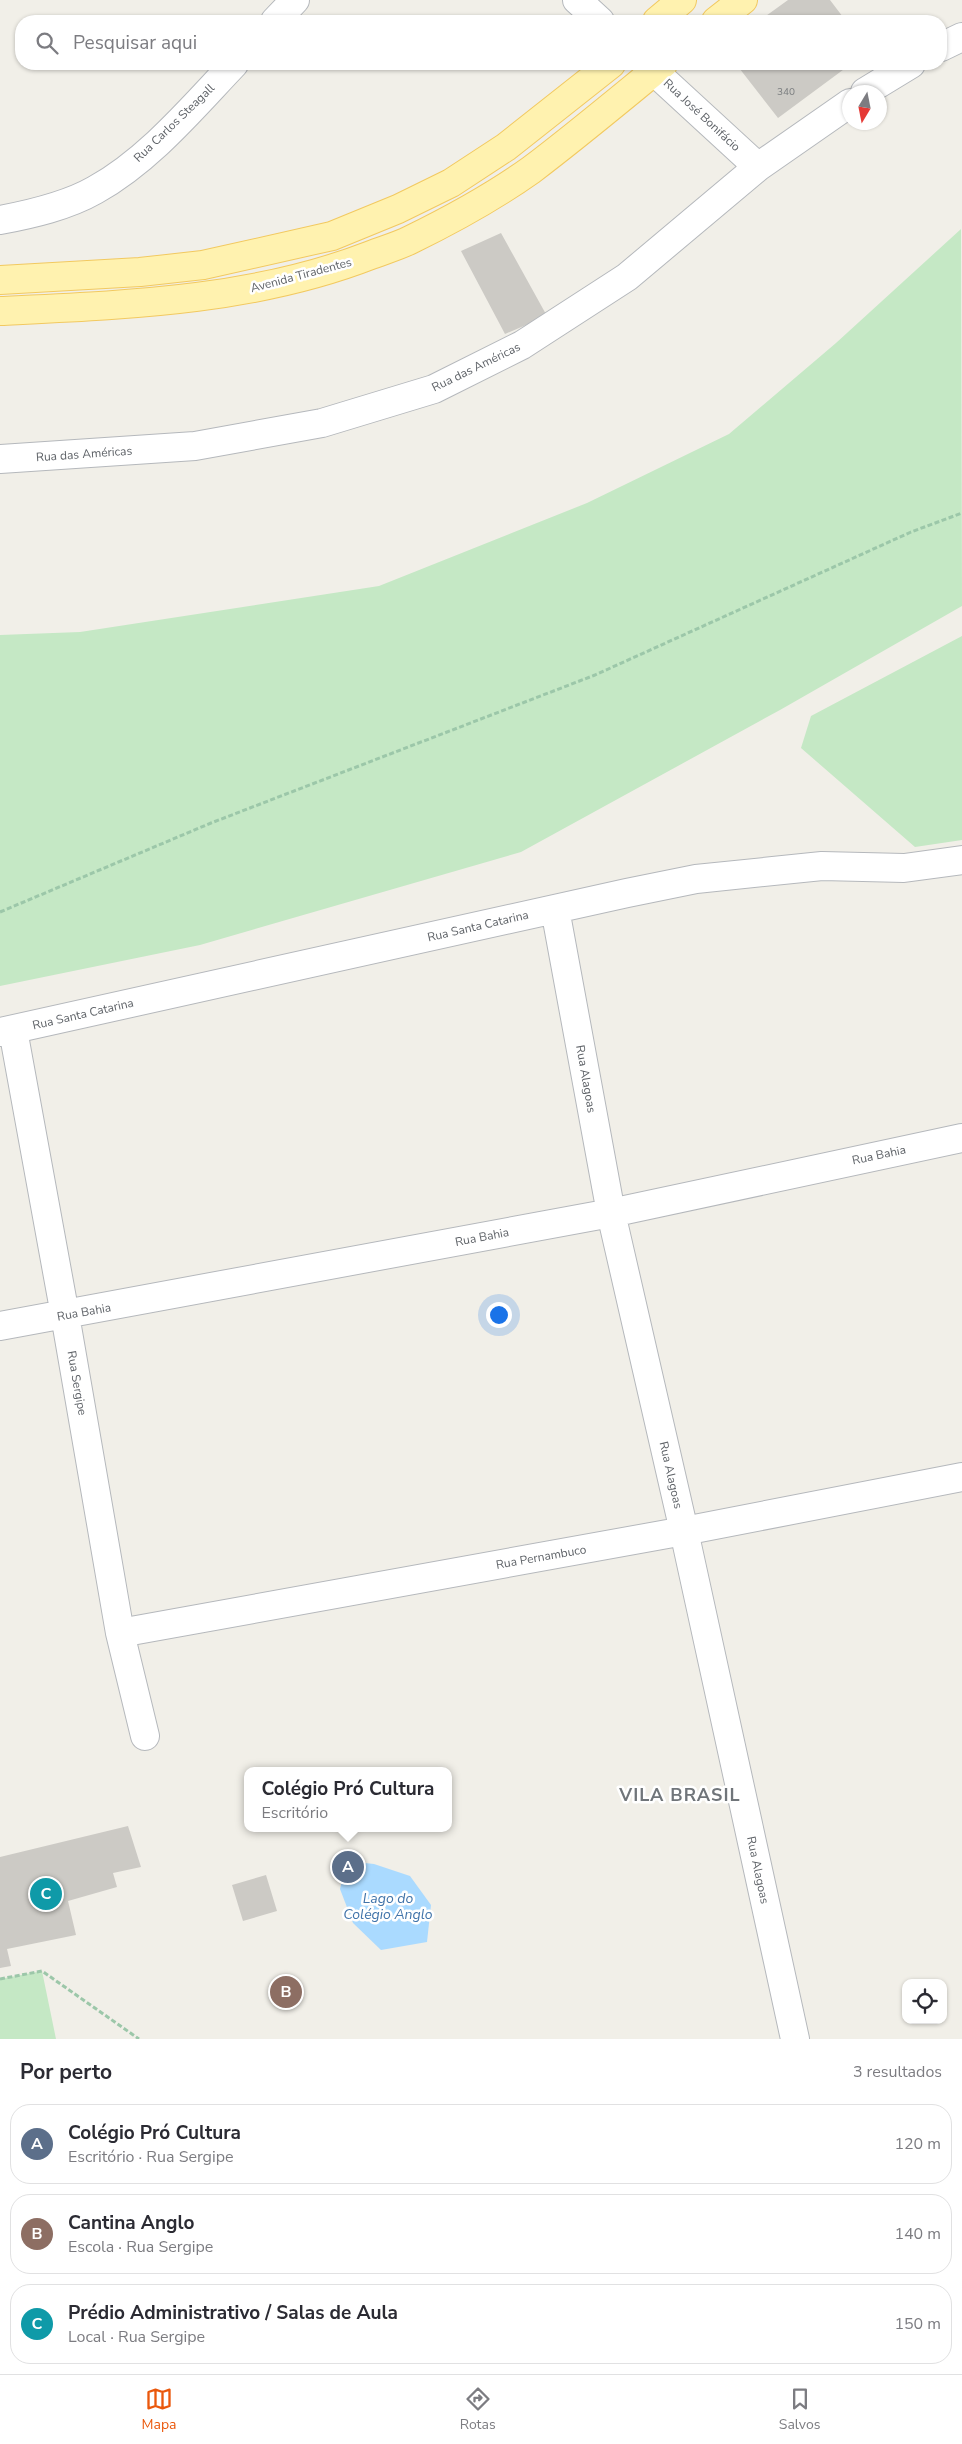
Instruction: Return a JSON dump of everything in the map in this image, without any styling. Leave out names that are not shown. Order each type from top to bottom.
[{"type":"main road","points":[[664,15],[682,0]]},
{"type":"main road","points":[[724,15],[743,0]]},
{"type":"main road","points":[[0,280],[140,272],[203,265],[332,236],[398,209],[451,183],[506,147],[602,70]]},
{"type":"main road","name":"Avenida Tiradentes","points":[[0,311],[138,304],[207,297],[276,284],[342,267],[408,241],[467,209],[530,170],[649,70]]},
{"type":"street","points":[[281,15],[295,0]]},
{"type":"street","points":[[577,0],[593,15]]},
{"type":"street","points":[[947,43],[962,37]]},
{"type":"street","name":"Rua Carlos Steagall","points":[[0,220],[52,208],[95,191],[138,160],[228,70]]},
{"type":"street","name":"Rua José Bonifácio","points":[[658,70],[758,167]]},
{"type":"street","points":[[876,85],[901,70]]},
{"type":"street","name":"Rua das Américas","points":[[0,460],[196,446],[322,423],[434,389],[522,345],[627,277],[758,167],[842,109]]},
{"type":"street","name":"Rua Santa Catarina","points":[[6,1031],[696,879],[822,866],[904,868],[962,860]]},
{"type":"street","name":"Rua Alagoas","points":[[555,909],[611,1213],[684,1531],[795,2039]]},
{"type":"street","name":"Rua Sergipe","points":[[6,1031],[65,1315],[120,1634],[145,1736]]},
{"type":"street","name":"Rua Bahia","points":[[0,1326],[611,1213],[962,1138]]},
{"type":"street","name":"Rua Pernambuco","points":[[120,1634],[684,1531],[962,1477]]},
{"type":"path","points":[[0,912],[211,823],[595,675],[911,532],[962,513]]},
{"type":"path","points":[[0,1979],[42,1971],[139,2039]]},
{"type":"green space","points":[[961,229],[962,606],[780,710],[521,852],[200,945],[0,986],[0,635],[80,632],[379,586],[587,503],[729,434],[836,343]]},
{"type":"green space","points":[[962,636],[962,840],[915,847],[801,748],[811,716]]},
{"type":"green space","points":[[42,1971],[56,2039],[0,2039],[0,1979]]},
{"type":"water","name":"Lago do Colégio Anglo","points":[[347,1861],[374,1864],[410,1876],[431,1905],[427,1942],[381,1950],[353,1923],[340,1889]]},
{"type":"building","points":[[788,0],[830,0],[841,15],[767,15]]},
{"type":"building","points":[[741,70],[843,70],[778,118]]},
{"type":"building","points":[[501,233],[547,316],[505,334],[461,251]]},
{"type":"building","points":[[128,1826],[141,1867],[113,1873],[117,1887],[68,1901],[76,1935],[7,1949],[11,1966],[0,1968],[0,1857]]},
{"type":"building","points":[[266,1875],[277,1911],[243,1921],[232,1885]]},
{"type":"place","name":"Colégio Pró Cultura","points":[[348,1867]]},
{"type":"place","name":"Prédio Administrativo / Salas de Aula","points":[[46,1894]]},
{"type":"place","name":"Cantina Anglo","points":[[286,1992]]},
{"type":"district","name":"VILA BRASIL","points":[[680,1795]]}]
